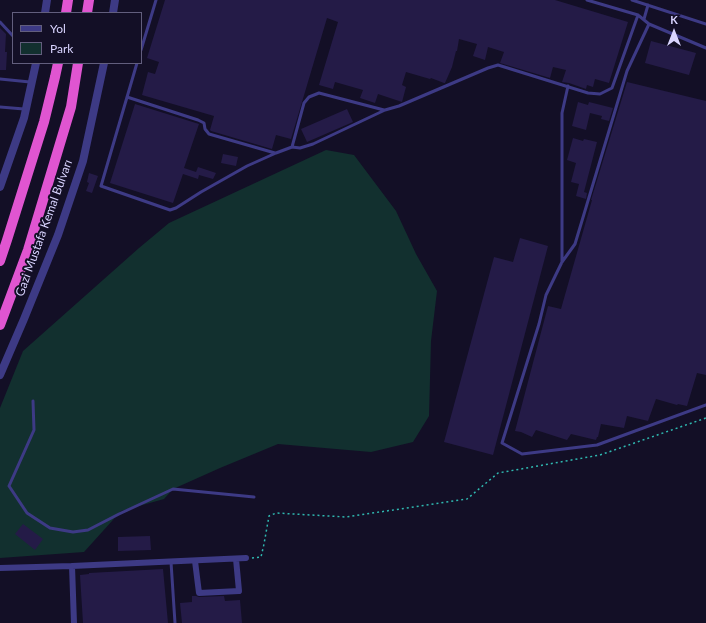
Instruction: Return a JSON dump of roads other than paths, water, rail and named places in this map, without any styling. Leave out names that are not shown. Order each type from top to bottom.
[{"type":"highway","points":[[66,12],[68,0]]},
{"type":"highway","points":[[87,12],[89,0]]},
{"type":"highway","points":[[0,261],[44,122],[58,64]]},
{"type":"highway","name":"Gazi Mustafa Kemal Bulvarı","points":[[0,325],[30,242],[71,107],[78,64]]},
{"type":"street","points":[[45,12],[47,0]]},
{"type":"street","points":[[113,12],[115,0]]},
{"type":"street","points":[[0,187],[24,118],[36,64]]},
{"type":"street","name":"Gazi Mustafa Kemal Bulvarı","points":[[0,375],[58,235],[76,183],[83,161],[104,64]]},
{"type":"street","points":[[0,568],[246,558]]},
{"type":"street","points":[[195,561],[199,593],[239,591],[236,559]]},
{"type":"street","points":[[72,566],[74,623]]},
{"type":"lane","points":[[142,47],[156,0]]},
{"type":"lane","points":[[587,0],[638,15],[649,24],[706,48]]},
{"type":"lane","points":[[632,0],[706,24]]},
{"type":"lane","points":[[644,19],[648,5]]},
{"type":"lane","points":[[137,64],[101,186],[170,210],[176,208],[247,166],[276,153],[292,147],[300,148],[313,144],[385,110],[399,106],[498,65],[588,93],[600,94],[612,88],[638,15]]},
{"type":"lane","points":[[0,22],[12,35]]},
{"type":"lane","points":[[649,24],[627,71],[575,244],[562,262],[546,295],[539,324],[502,443],[522,454],[597,445],[706,405]]},
{"type":"lane","points":[[0,79],[32,82]]},
{"type":"lane","points":[[562,262],[562,113],[568,86]]},
{"type":"lane","points":[[292,147],[304,103],[310,97],[319,93],[385,110]]},
{"type":"lane","points":[[127,97],[198,120],[204,123],[205,129],[209,134],[276,153]]},
{"type":"lane","points":[[0,107],[26,109]]},
{"type":"lane","points":[[33,400],[34,430],[9,486],[27,513],[50,528],[73,532],[88,530],[173,489],[254,497]]},
{"type":"lane","points":[[171,562],[175,623]]}]
